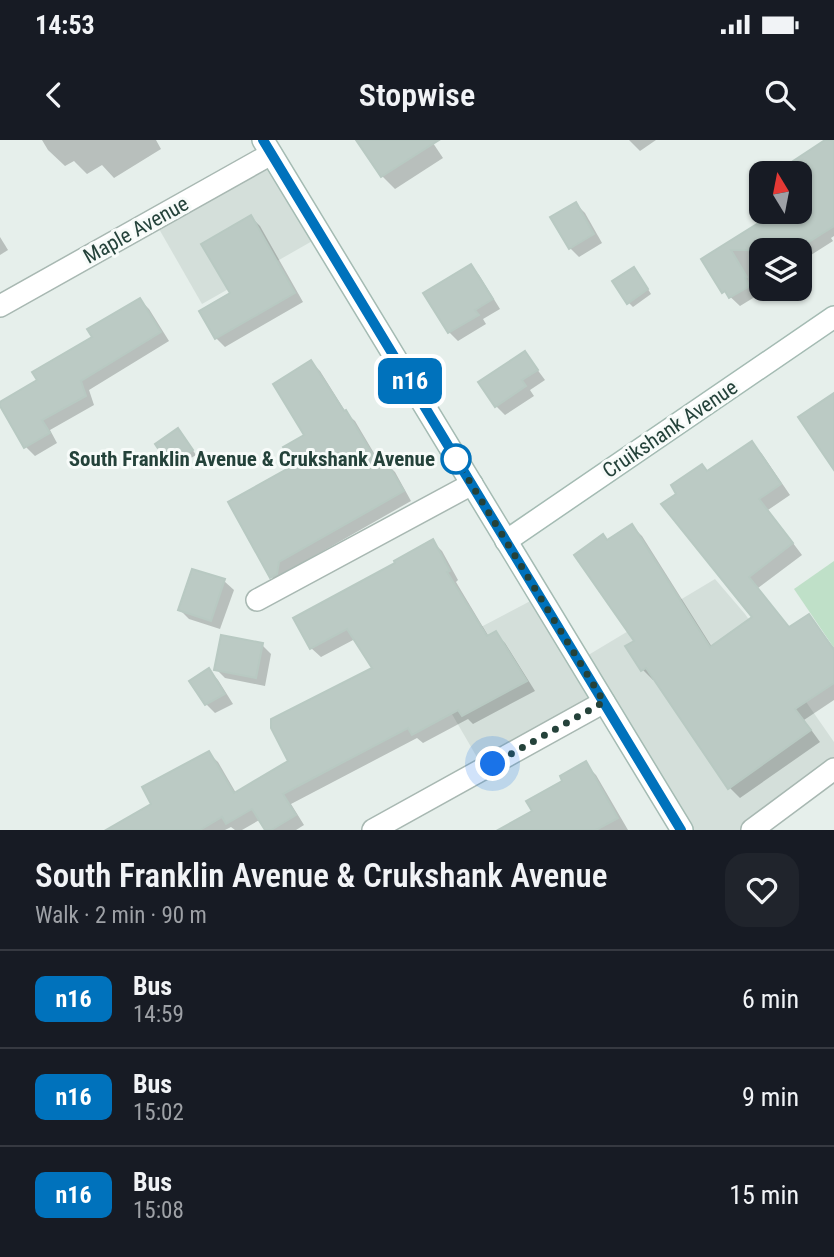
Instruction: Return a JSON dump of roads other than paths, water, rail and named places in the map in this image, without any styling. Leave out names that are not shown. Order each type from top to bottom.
[{"type":"street","name":"Maple Avenue","points":[[0,306],[267,147]]},
{"type":"street","points":[[267,147],[681,830]]},
{"type":"street","name":"Cruikshank Avenue","points":[[506,541],[834,317]]},
{"type":"street","points":[[257,600],[472,484]]},
{"type":"street","points":[[373,830],[604,702]]},
{"type":"street","points":[[752,830],[834,769]]},
{"type":"place","name":"South Franklin Avenue & Crukshank Avenue","points":[[456,459]]}]
